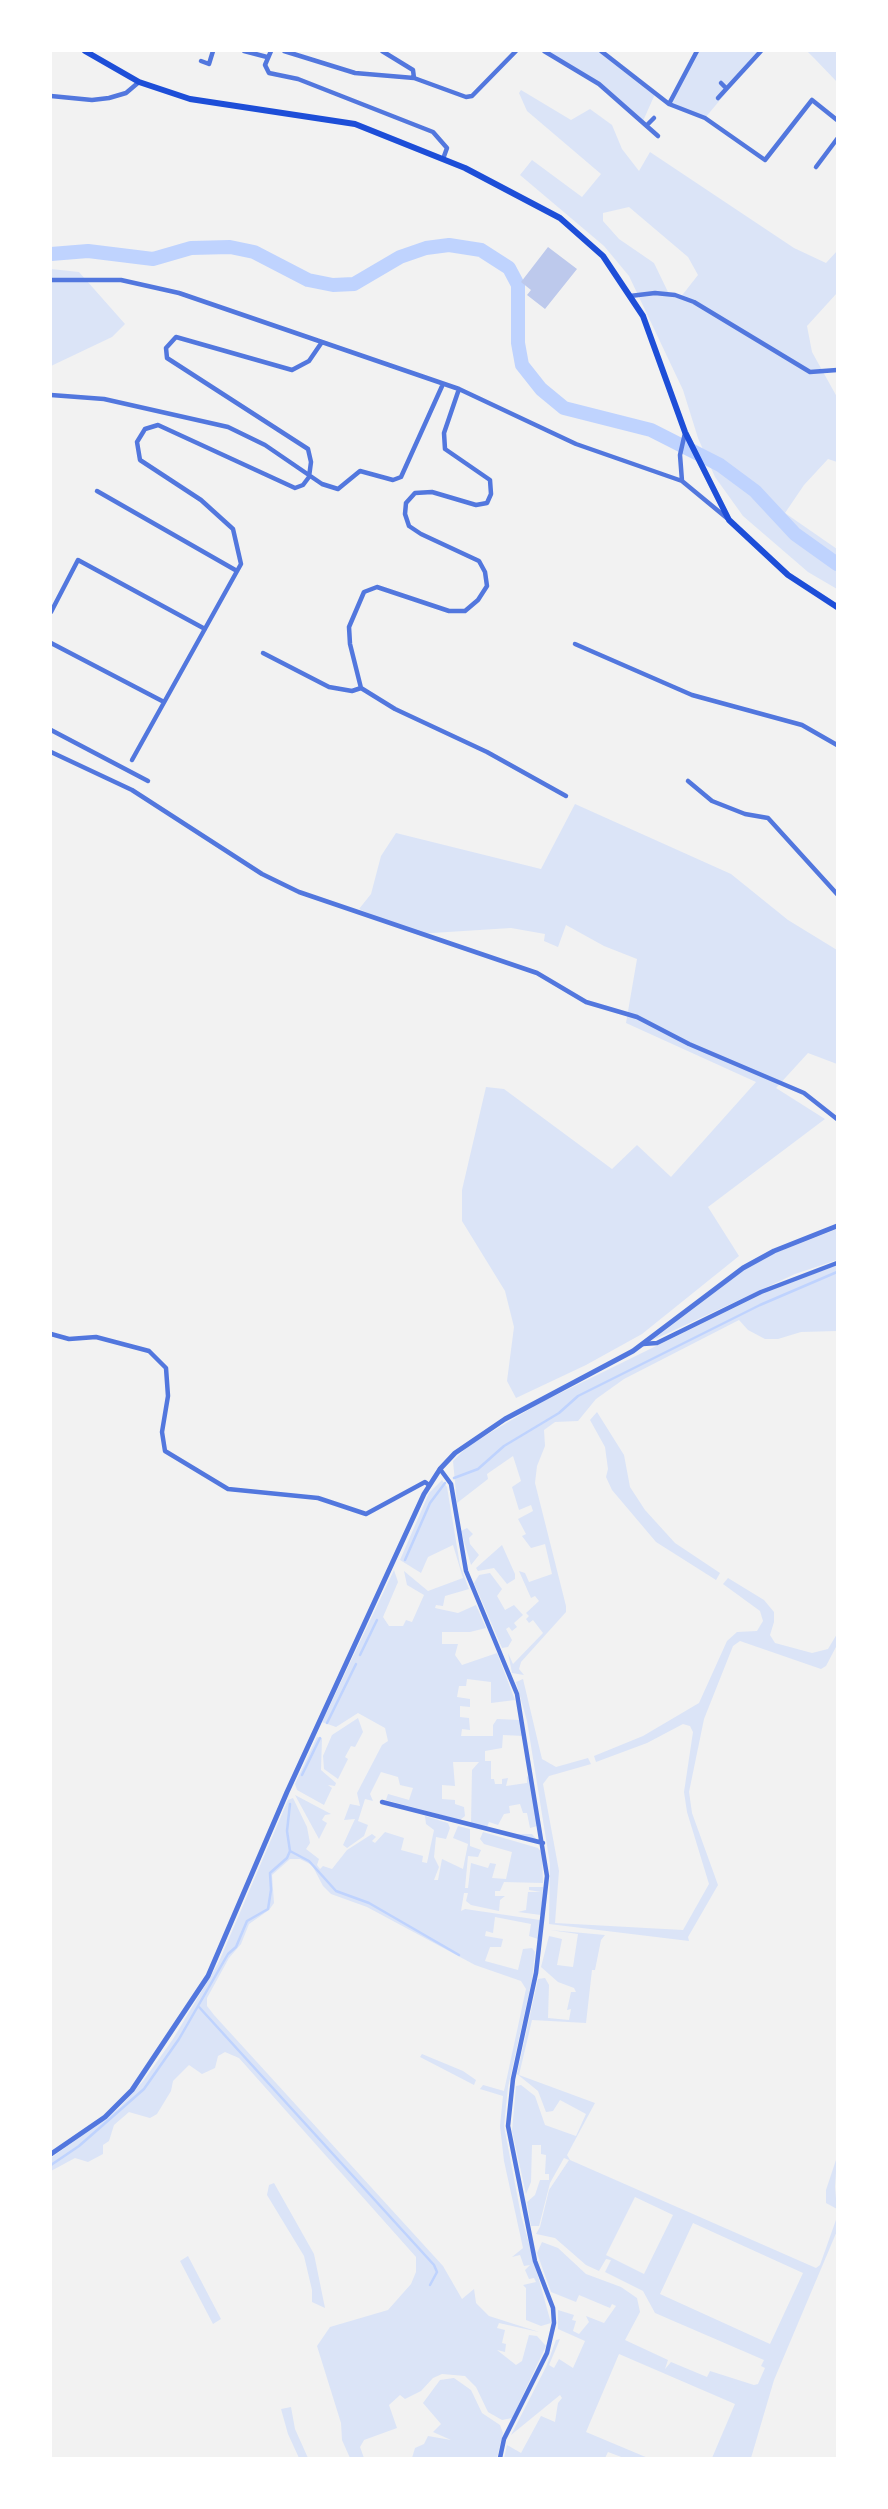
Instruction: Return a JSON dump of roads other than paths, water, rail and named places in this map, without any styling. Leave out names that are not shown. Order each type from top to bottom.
[{"type":"main road","points":[[85,51],[139,82],[190,99],[355,124],[443,159],[560,218],[603,256],[643,316],[685,432],[729,520],[788,575],[837,607]]},
{"type":"street","points":[[201,61],[209,64],[213,51]]},
{"type":"street","points":[[244,51],[267,57]]},
{"type":"street","points":[[271,51],[265,65],[269,73],[298,79],[433,132],[447,148],[443,159]]},
{"type":"street","points":[[284,51],[355,72],[414,78],[466,97],[516,51]]},
{"type":"street","points":[[382,51],[413,70],[414,78]]},
{"type":"street","points":[[544,51],[599,84],[658,136]]},
{"type":"street","points":[[601,51],[669,104],[705,118],[765,160],[812,100],[837,120]]},
{"type":"street","points":[[669,104],[697,51]]},
{"type":"street","points":[[718,98],[761,51]]},
{"type":"street","points":[[51,96],[92,100],[109,98],[126,93],[139,82]]},
{"type":"street","points":[[721,83],[726,88]]},
{"type":"street","points":[[647,125],[654,118]]},
{"type":"street","points":[[816,167],[837,139]]},
{"type":"street","points":[[51,280],[133,283],[179,293],[459,389],[576,444],[682,481],[729,520]]},
{"type":"street","points":[[630,296],[655,293],[675,295],[694,302],[810,372],[837,370]]},
{"type":"street","points":[[132,760],[241,564],[233,529],[201,500],[140,460],[137,442],[145,429],[158,425],[295,488],[303,485],[309,477],[311,462],[308,449],[167,358],[165,353],[169,341],[176,337],[292,370],[309,362],[322,342]]},
{"type":"street","points":[[51,395],[104,399],[228,427],[265,445],[309,477],[338,489],[360,471],[393,480],[401,477],[443,384]]},
{"type":"street","points":[[459,389],[444,433],[446,449],[490,480],[491,494],[487,503],[476,505],[432,492],[415,493],[405,503],[405,514],[409,526],[421,534],[479,561],[485,572],[487,586],[478,600],[465,611],[449,611],[377,587],[364,592],[349,626],[350,644],[361,688],[396,709],[487,752],[566,796]]},
{"type":"street","points":[[682,481],[680,455],[685,432]]},
{"type":"street","points":[[97,491],[237,571]]},
{"type":"street","points":[[51,612],[78,560],[205,629]]},
{"type":"street","points":[[51,643],[164,702]]},
{"type":"street","points":[[575,644],[692,695],[802,725],[837,745]]},
{"type":"street","points":[[263,653],[329,687],[352,691],[361,688]]},
{"type":"street","points":[[51,730],[148,781]]},
{"type":"street","points":[[51,752],[132,790],[262,874],[299,892],[537,973],[586,1002],[637,1017],[689,1044],[804,1093],[837,1119]]},
{"type":"street","points":[[688,781],[712,801],[745,814],[768,818],[837,894]]},
{"type":"street","points":[[51,2154],[104,2117],[132,2090],[208,1976],[287,1792],[429,1485],[440,1469],[461,1449],[505,1419],[643,1344],[743,1268],[774,1251],[837,1227]]},
{"type":"street","points":[[643,1344],[657,1343],[761,1292],[837,1263]]},
{"type":"street","points":[[51,1334],[69,1339],[96,1337],[149,1351],[166,1368],[167,1396],[162,1432],[164,1451],[228,1489],[296,1494],[366,1514],[425,1482],[429,1485]]},
{"type":"street","points":[[440,1469],[451,1484],[466,1571],[517,1694],[543,1843],[547,1885],[543,1927],[513,2079],[508,2126],[535,2261],[553,2308],[554,2323],[547,2353],[507,2433],[500,2458]]},
{"type":"street","points":[[382,1802],[524,1841],[543,1843]]},
{"type":"waterway","points":[[51,254],[88,251],[153,259],[191,248],[230,247],[254,252],[308,280],[333,285],[354,284],[400,257],[426,248],[449,245],[481,250],[509,268],[518,285],[518,343],[522,365],[541,389],[564,408],[651,430],[720,465],[755,491],[795,534],[837,564]]},
{"type":"waterway","points":[[454,1478],[478,1469],[504,1446],[559,1413],[578,1396],[760,1305],[837,1272]]},
{"type":"waterway","points":[[405,1560],[430,1503],[445,1483]]},
{"type":"waterway","points":[[360,1655],[377,1620]]},
{"type":"waterway","points":[[327,1723],[356,1664]]},
{"type":"waterway","points":[[302,1775],[320,1738]]},
{"type":"waterway","points":[[51,2165],[79,2146],[144,2089],[179,2039],[228,1954],[236,1947],[247,1921],[268,1909],[270,1873],[287,1858],[290,1851],[287,1831],[290,1804]]},
{"type":"waterway","points":[[290,1851],[309,1861],[336,1891],[369,1903],[459,1955]]},
{"type":"waterway","points":[[199,2007],[434,2265],[437,2272],[430,2285]]}]
